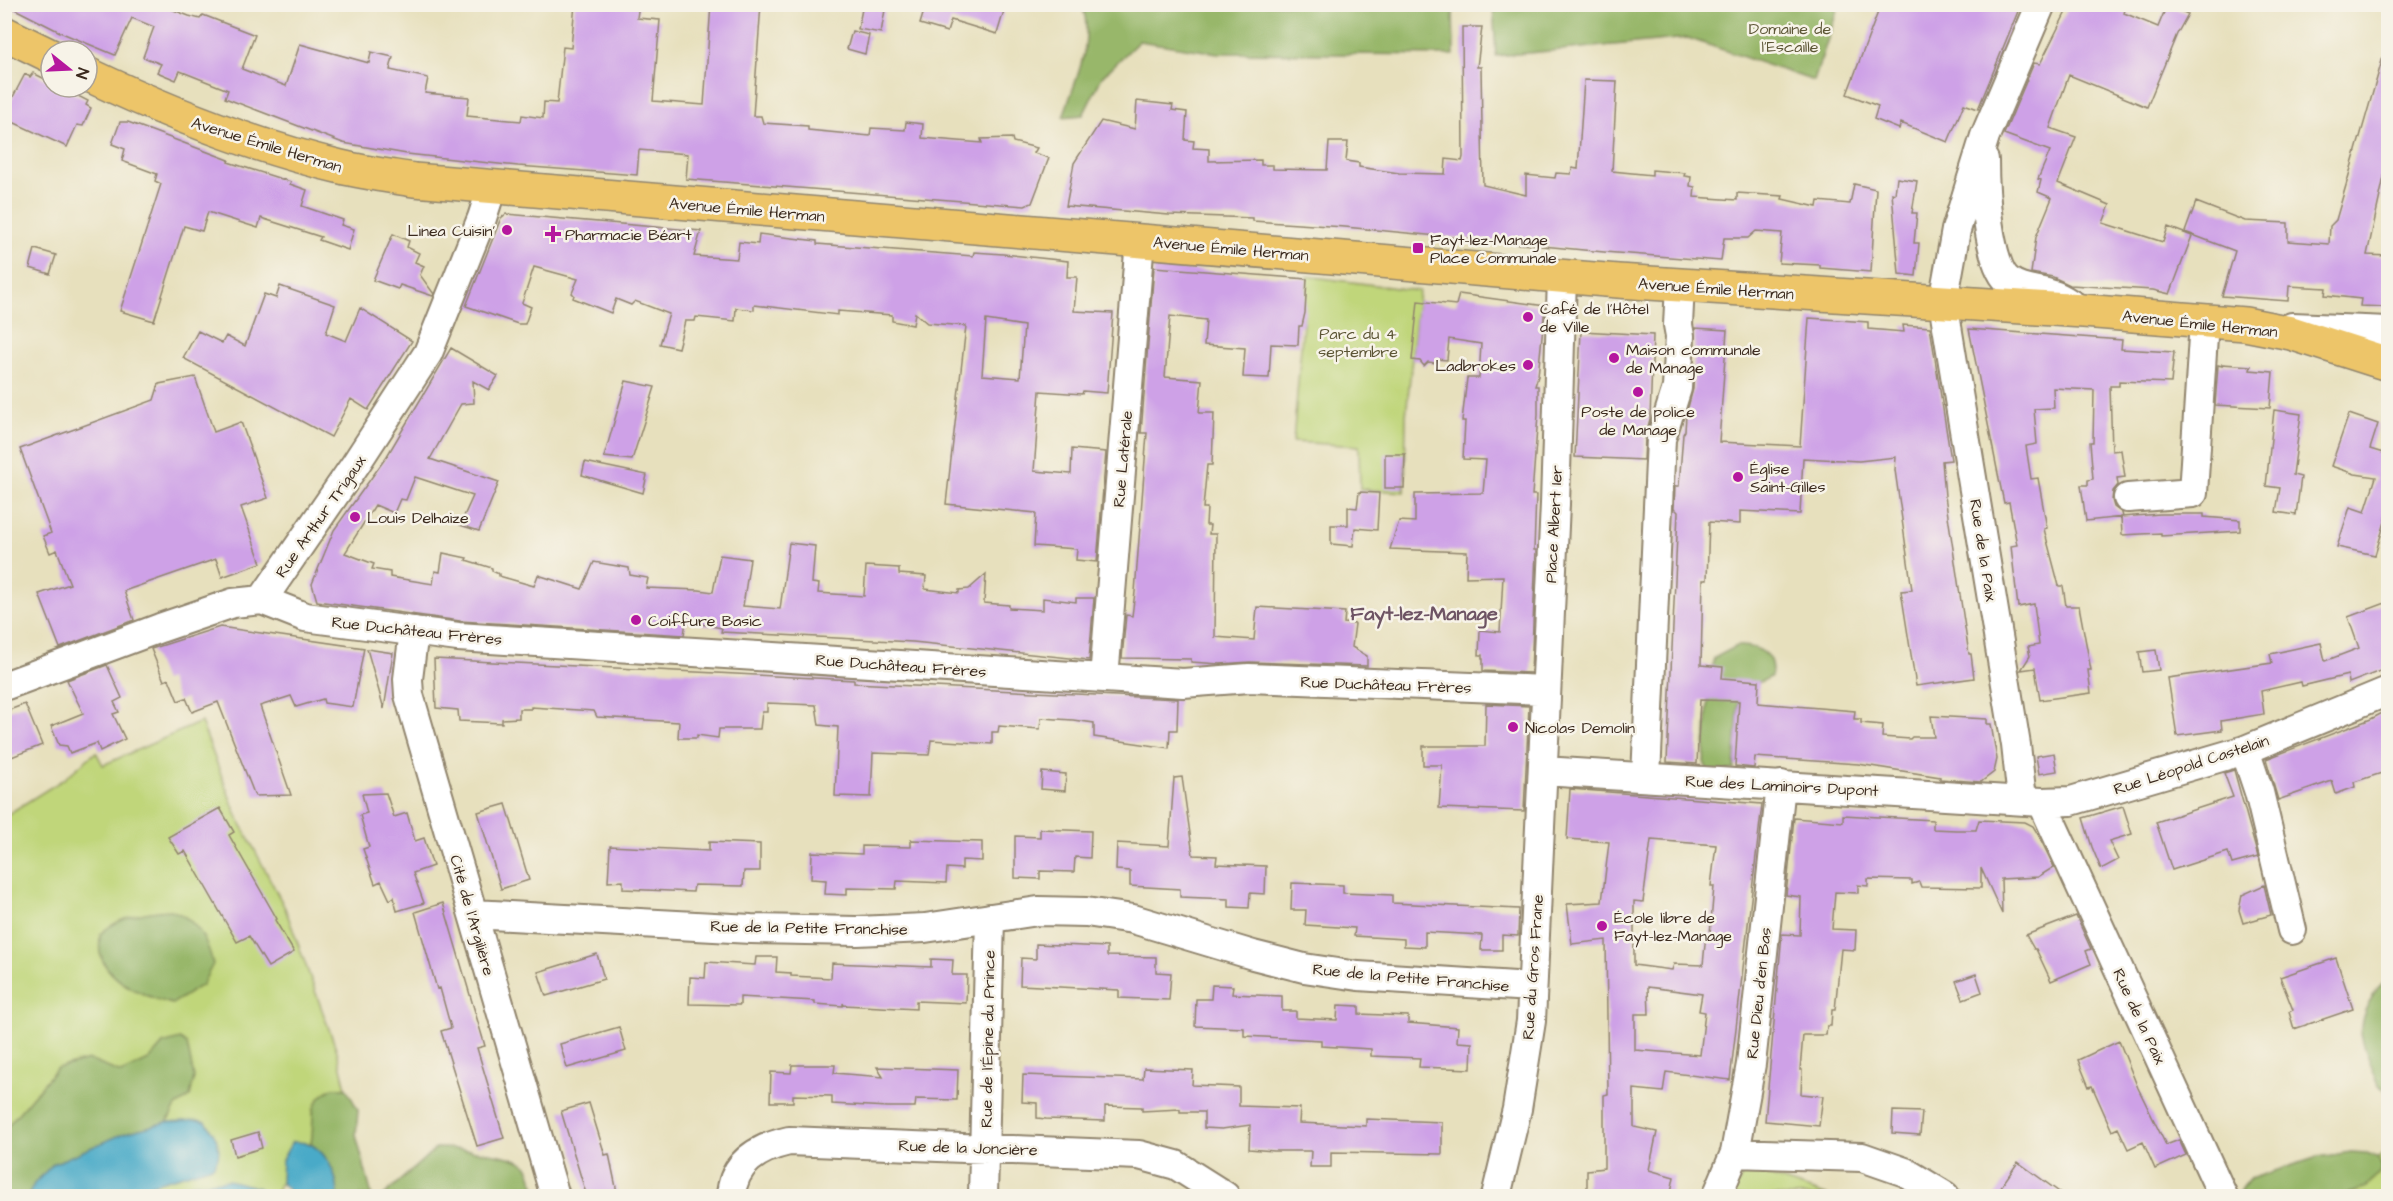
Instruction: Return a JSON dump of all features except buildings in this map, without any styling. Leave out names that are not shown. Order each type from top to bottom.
[{"type":"main road","points":[[4,33],[39,50]]},
{"type":"main road","name":"Avenue Émile Herman","points":[[99,79],[197,123],[266,147],[352,169],[414,180],[1562,277],[2084,311],[2245,324],[2384,353]]},
{"type":"street","name":"Rue de la Paix","points":[[2041,4],[1985,136],[1956,230],[1943,302],[2014,734],[2032,801],[2223,1197]]},
{"type":"street","points":[[1985,136],[1984,187],[1992,241],[2001,274],[2009,282],[2023,289],[2054,295],[2084,311]]},
{"type":"street","name":"Rue Arthur Trigaux","points":[[262,600],[428,353],[482,218],[492,187]]},
{"type":"street","name":"Rue Latérale","points":[[1104,678],[1140,240]]},
{"type":"street","name":"Place Albert Ier","points":[[1543,771],[1562,277]]},
{"type":"street","points":[[1646,777],[1661,440],[1677,388],[1680,285]]},
{"type":"street","points":[[2128,498],[2193,493],[2204,321]]},
{"type":"street","points":[[4,686],[233,603],[262,600]]},
{"type":"street","name":"Rue Duchâteau Frères","points":[[262,600],[305,617],[458,637],[1183,683],[1249,678],[1545,690]]},
{"type":"street","name":"Cité de l'Argilière","points":[[414,631],[408,679],[409,695],[555,1197]]},
{"type":"street","name":"Rue Léopold Castelain","points":[[2032,801],[2071,801],[2245,750],[2388,691]]},
{"type":"street","points":[[2245,750],[2259,792],[2292,930]]},
{"type":"street","name":"Rue des Laminoirs Dupont","points":[[1543,771],[2032,801]]},
{"type":"street","name":"Rue du Gros Frane","points":[[1496,1197],[1517,1109],[1531,1021],[1543,771]]},
{"type":"street","name":"Rue Dieu d'en Bas","points":[[1717,1197],[1735,1154],[1751,1064],[1780,785]]},
{"type":"street","name":"Rue de la Petite Franchise","points":[[473,914],[751,929],[857,930],[925,928],[1038,911],[1086,912],[1133,919],[1253,956],[1304,968],[1358,976],[1532,987]]},
{"type":"street","name":"Rue de l'Épine du Prince","points":[[983,1197],[990,918]]},
{"type":"street","name":"Rue de la Joncière","points":[[731,1197],[734,1178],[744,1162],[758,1150],[789,1141],[1139,1155],[1176,1165],[1225,1197]]},
{"type":"street","points":[[1735,1154],[1862,1157],[1905,1172],[1945,1197]]},
{"type":"green space","points":[[1437,4],[1438,8],[1453,9],[1454,55],[1218,53],[1139,41],[1102,77],[1083,115],[1063,117],[1085,47],[1085,19],[1082,5]]},
{"type":"green space","name":"Domaine de l'Escaille","points":[[1493,4],[1839,5],[1814,81],[1688,38],[1496,56]]},
{"type":"green space","name":"Parc du 4 septembre","points":[[1307,276],[1419,291],[1406,416],[1405,492],[1360,489],[1359,446],[1293,442]]},
{"type":"green space","points":[[1737,646],[1752,647],[1764,653],[1771,662],[1771,677],[1758,683],[1740,682],[1734,770],[1708,771],[1704,762],[1710,673],[1714,658]]},
{"type":"green space","points":[[201,722],[237,816],[285,908],[337,1051],[346,1088],[333,1088],[313,1109],[314,1127],[311,1143],[292,1142],[282,1160],[281,1182],[275,1196],[130,1196],[149,1185],[167,1122],[176,1106],[163,1044],[149,1060],[121,1073],[89,1060],[57,1068],[5,1129],[5,816],[64,779],[96,752],[103,765]]},
{"type":"green space","points":[[171,910],[194,924],[204,938],[213,964],[202,985],[172,1004],[151,997],[119,980],[104,963],[100,953],[100,934],[115,923],[142,914]]},
{"type":"green space","points":[[2388,980],[2388,1091],[2379,1086],[2366,1052],[2361,1025],[2369,1003],[2378,989]]},
{"type":"green space","points":[[180,1039],[187,1044],[194,1077],[190,1097],[176,1106],[167,1122],[125,1133],[53,1164],[34,1184],[28,1196],[5,1196],[5,1129],[57,1068],[89,1060],[121,1073],[149,1060],[163,1044]]},
{"type":"green space","points":[[333,1088],[346,1088],[358,1110],[356,1135],[372,1196],[338,1196],[336,1179],[331,1166],[311,1143],[315,1105],[318,1099]]},
{"type":"green space","points":[[436,1148],[483,1152],[519,1161],[528,1168],[537,1196],[480,1196],[468,1189],[459,1190],[449,1196],[383,1196]]},
{"type":"green space","points":[[2388,1151],[2388,1196],[2341,1196],[2367,1188],[2382,1169],[2379,1158]]},
{"type":"green space","points":[[2351,1152],[2366,1153],[2379,1158],[2382,1169],[2366,1188],[2341,1196],[2238,1196],[2250,1179],[2318,1157]]},
{"type":"green space","points":[[1745,1168],[1828,1196],[1733,1196]]},
{"type":"water","points":[[198,1120],[206,1122],[218,1143],[217,1161],[213,1166],[150,1185],[130,1196],[28,1196],[34,1184],[53,1164],[125,1133],[167,1122]]},
{"type":"water","points":[[292,1142],[310,1144],[324,1155],[334,1174],[338,1196],[293,1196],[281,1182],[282,1160]]},
{"type":"water","points":[[228,1180],[259,1188],[266,1196],[152,1196],[190,1184]]},
{"type":"place","name":"Linea Cuisin'","points":[[507,230]]},
{"type":"place","name":"Pharmacie Béart","points":[[553,234]]},
{"type":"place","name":"Fayt-lez-Manage Place Communale","points":[[1418,248]]},
{"type":"place","name":"Café de l'Hôtel de Ville","points":[[1528,317]]},
{"type":"place","name":"Maison communale de Manage","points":[[1614,358]]},
{"type":"place","name":"Ladbrokes","points":[[1528,365]]},
{"type":"place","name":"Poste de police de Manage","points":[[1638,392]]},
{"type":"place","name":"Église Saint-Gilles","points":[[1738,477]]},
{"type":"place","name":"Louis Delhaize","points":[[355,517]]},
{"type":"place","name":"Coiffure Basic","points":[[636,620]]},
{"type":"place","name":"Nicolas Demolin","points":[[1513,727]]},
{"type":"place","name":"École libre de Fayt-lez-Manage","points":[[1602,926]]},
{"type":"district","name":"Fayt-lez-Manage","points":[[1424,613]]}]
